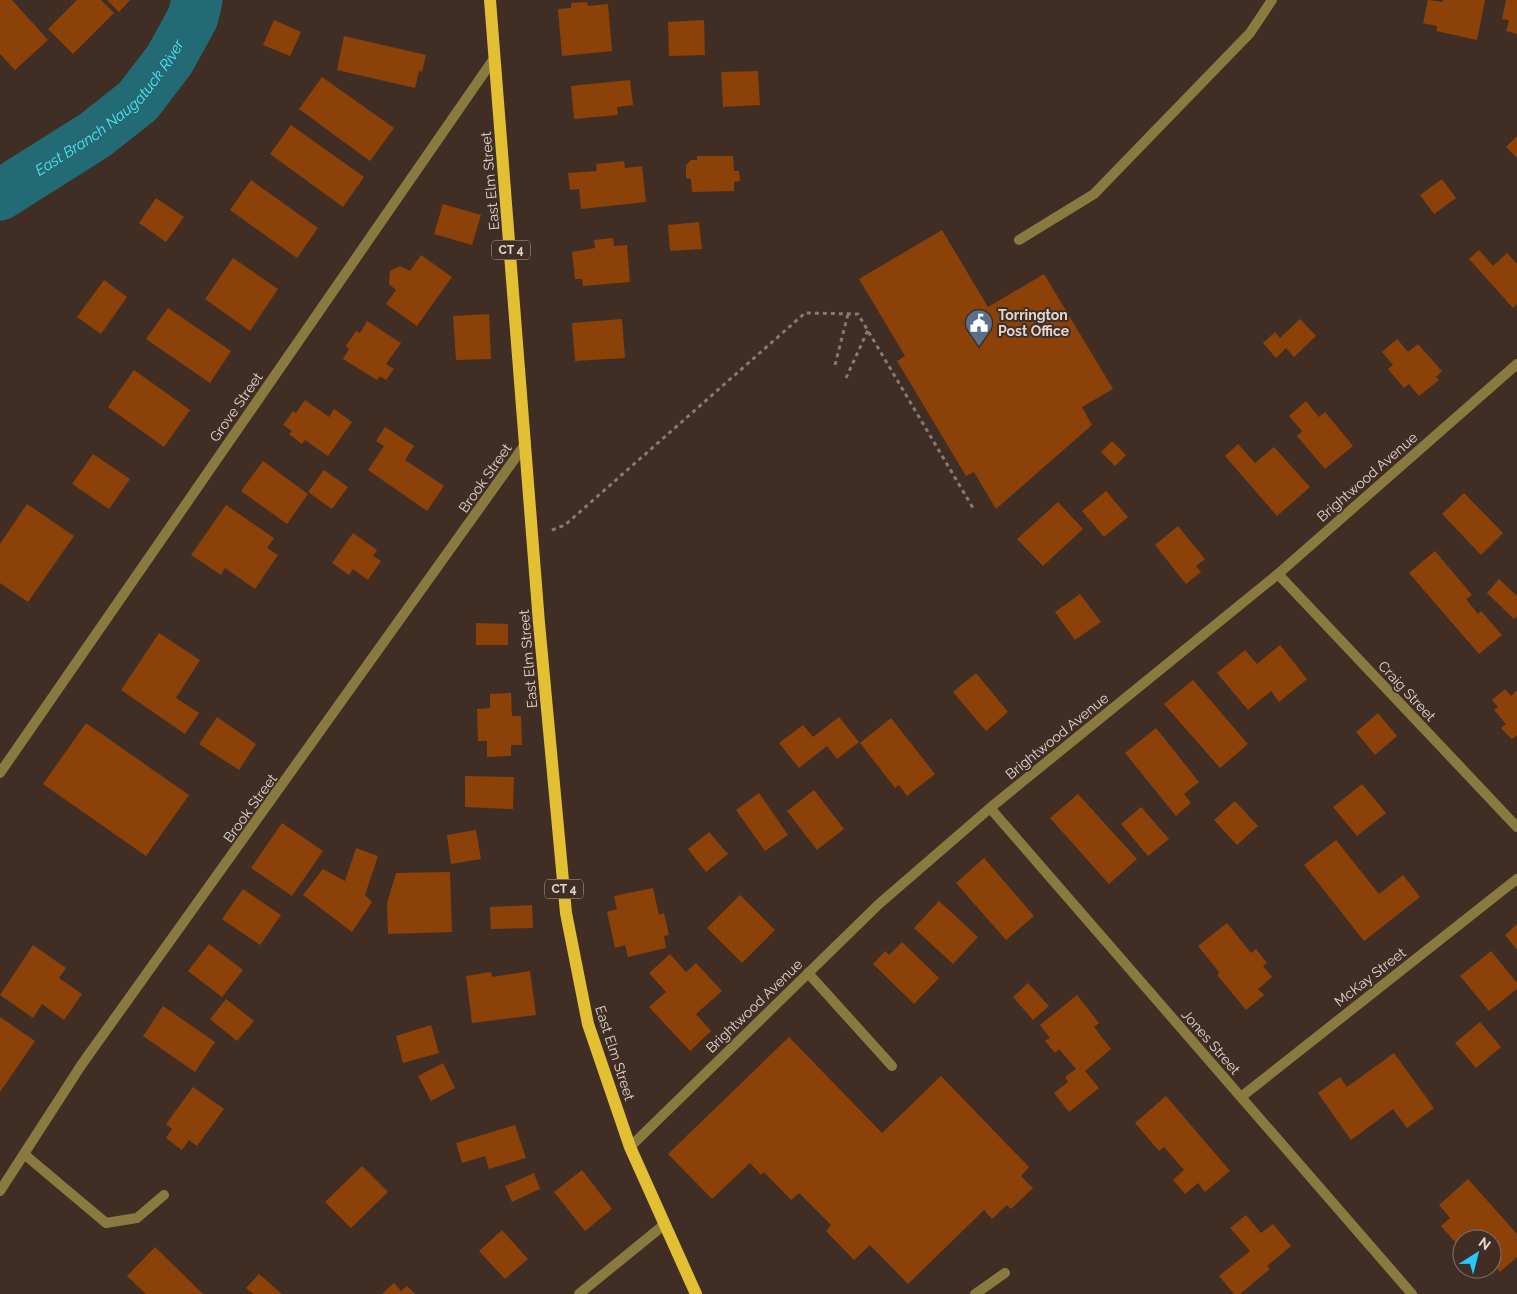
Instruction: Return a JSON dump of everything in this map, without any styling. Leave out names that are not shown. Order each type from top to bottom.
[{"type":"main road","name":"East Elm Street","points":[[490,0],[533,538],[566,913],[588,1024],[630,1147],[696,1294]]},
{"type":"street","points":[[1019,240],[1094,194],[1250,33],[1272,0]]},
{"type":"street","name":"Grove Street","points":[[0,773],[495,57]]},
{"type":"street","name":"Brightwood Avenue","points":[[630,1147],[879,904],[990,808],[1278,574],[1517,364]]},
{"type":"street","name":"Brook Street","points":[[0,1192],[82,1064],[526,443]]},
{"type":"street","name":"Craig Street","points":[[1278,574],[1517,827]]},
{"type":"street","name":"Jones Street","points":[[990,808],[1412,1294]]},
{"type":"street","name":"McKay Street","points":[[1241,1097],[1517,879]]},
{"type":"street","points":[[808,973],[892,1066]]},
{"type":"street","points":[[24,1154],[106,1223],[137,1218],[164,1195]]},
{"type":"street","points":[[579,1294],[665,1224]]},
{"type":"street","points":[[975,1294],[1004,1273]]},
{"type":"path","points":[[533,538],[565,525],[806,313],[858,314],[973,508]]},
{"type":"path","points":[[835,365],[848,314]]},
{"type":"path","points":[[846,378],[868,330]]},
{"type":"building","points":[[0,0],[12,0],[48,40],[15,70],[0,54]]},
{"type":"building","points":[[77,0],[101,0],[114,13],[73,54],[48,29]]},
{"type":"building","points":[[107,0],[130,0],[119,12]]},
{"type":"building","points":[[1428,0],[1443,2],[1443,0],[1485,0],[1477,40],[1436,31],[1437,26],[1423,23]]},
{"type":"building","points":[[1506,0],[1517,0],[1517,34],[1506,31],[1509,20],[1502,19]]},
{"type":"building","points":[[587,2],[588,6],[608,4],[612,51],[562,56],[558,9],[571,8],[571,3]]},
{"type":"building","points":[[274,20],[301,32],[290,56],[263,45]]},
{"type":"building","points":[[704,20],[705,55],[669,56],[668,22]]},
{"type":"building","points":[[344,36],[426,55],[422,72],[419,71],[415,88],[337,70]]},
{"type":"building","points":[[758,71],[760,105],[723,107],[721,72]]},
{"type":"building","points":[[322,77],[394,128],[370,161],[299,109]]},
{"type":"building","points":[[630,80],[633,105],[617,107],[618,115],[574,119],[571,86]]},
{"type":"building","points":[[291,125],[364,177],[343,207],[270,154]]},
{"type":"building","points":[[1517,136],[1517,158],[1506,147]]},
{"type":"building","points":[[697,156],[733,156],[734,171],[739,171],[740,181],[734,182],[734,191],[692,192],[691,179],[686,178],[686,165],[691,160],[697,160]]},
{"type":"building","points":[[624,161],[625,168],[642,166],[646,202],[581,209],[579,189],[570,190],[568,173],[597,171],[596,164]]},
{"type":"building","points":[[1442,179],[1456,198],[1434,214],[1420,195]]},
{"type":"building","points":[[251,180],[318,228],[297,258],[230,210]]},
{"type":"building","points":[[156,198],[184,217],[166,242],[139,223]]},
{"type":"building","points":[[443,204],[481,215],[472,245],[434,234]]},
{"type":"building","points":[[699,222],[702,249],[670,251],[668,225]]},
{"type":"building","points":[[942,230],[988,307],[1044,274],[1113,389],[1082,407],[1092,425],[996,509],[974,472],[966,476],[897,361],[905,356],[859,279]]},
{"type":"building","points":[[613,238],[614,246],[627,245],[630,282],[583,286],[582,279],[575,279],[572,252],[595,248],[594,240]]},
{"type":"building","points":[[1479,250],[1493,266],[1507,253],[1517,264],[1517,304],[1513,308],[1469,259]]},
{"type":"building","points":[[421,255],[452,277],[417,326],[386,304],[396,290],[389,284],[390,271],[400,266],[410,271]]},
{"type":"building","points":[[233,258],[278,289],[250,331],[205,299]]},
{"type":"building","points":[[104,280],[127,297],[101,334],[77,317]]},
{"type":"building","points":[[168,308],[231,351],[210,383],[146,339]]},
{"type":"building","points":[[489,314],[491,359],[456,360],[453,316]]},
{"type":"building","points":[[622,319],[625,358],[575,361],[572,323]]},
{"type":"building","points":[[1300,319],[1316,336],[1294,357],[1286,348],[1276,358],[1263,343],[1275,332],[1280,338]]},
{"type":"building","points":[[367,321],[401,343],[386,364],[394,369],[386,380],[380,376],[377,380],[343,359],[349,349],[346,346],[356,331],[360,333]]},
{"type":"building","points":[[1397,339],[1408,352],[1418,344],[1442,371],[1436,377],[1439,380],[1419,396],[1409,384],[1404,388],[1388,369],[1393,365],[1382,352]]},
{"type":"building","points":[[134,370],[190,410],[164,447],[108,407]]},
{"type":"building","points":[[305,400],[329,417],[334,409],[352,422],[328,456],[305,440],[302,444],[289,434],[292,431],[283,425],[293,411],[296,413]]},
{"type":"building","points":[[1306,401],[1319,417],[1325,412],[1353,446],[1325,469],[1297,436],[1302,431],[1289,416]]},
{"type":"building","points":[[385,427],[414,446],[405,460],[444,486],[427,511],[368,470],[384,446],[376,441]]},
{"type":"building","points":[[1112,441],[1126,455],[1115,466],[1101,452]]},
{"type":"building","points":[[1238,444],[1255,463],[1274,447],[1310,487],[1277,516],[1225,456]]},
{"type":"building","points":[[93,454],[130,479],[109,509],[72,484]]},
{"type":"building","points":[[263,461],[308,494],[287,524],[241,491]]},
{"type":"building","points":[[324,470],[348,487],[332,509],[308,492]]},
{"type":"building","points":[[1106,491],[1128,517],[1104,537],[1082,511]]},
{"type":"building","points":[[1464,493],[1503,533],[1481,555],[1442,514]]},
{"type":"building","points":[[1058,502],[1083,529],[1043,566],[1017,539]]},
{"type":"building","points":[[27,504],[74,536],[28,602],[0,583],[0,544]]},
{"type":"building","points":[[226,505],[274,538],[267,548],[278,555],[255,589],[225,568],[221,575],[191,555]]},
{"type":"building","points":[[1178,526],[1205,559],[1196,566],[1201,572],[1186,584],[1155,545]]},
{"type":"building","points":[[353,533],[377,550],[373,556],[381,561],[368,580],[353,569],[349,575],[332,563]]},
{"type":"building","points":[[1435,551],[1472,595],[1466,599],[1478,614],[1481,611],[1502,635],[1479,654],[1409,573]]},
{"type":"building","points":[[1499,579],[1517,596],[1517,616],[1514,619],[1487,593]]},
{"type":"building","points":[[1080,594],[1101,622],[1075,640],[1055,612]]},
{"type":"building","points":[[476,623],[508,624],[508,645],[476,645]]},
{"type":"building","points":[[159,633],[200,660],[176,698],[199,713],[185,734],[121,690]]},
{"type":"building","points":[[1280,645],[1307,679],[1279,702],[1271,691],[1248,710],[1217,673],[1245,650],[1257,664]]},
{"type":"building","points":[[976,673],[1008,712],[986,731],[953,692]]},
{"type":"building","points":[[1193,680],[1248,744],[1220,768],[1164,704]]},
{"type":"building","points":[[1505,689],[1511,696],[1517,690],[1517,735],[1512,739],[1501,728],[1506,724],[1494,710],[1498,707],[1492,700]]},
{"type":"building","points":[[511,693],[512,716],[521,716],[522,745],[511,745],[511,756],[487,757],[487,741],[478,741],[477,709],[490,708],[490,694]]},
{"type":"building","points":[[1378,713],[1397,736],[1375,755],[1356,732]]},
{"type":"building","points":[[217,717],[256,744],[239,770],[199,744]]},
{"type":"building","points":[[839,717],[859,742],[837,759],[827,746],[799,768],[779,743],[803,725],[813,737]]},
{"type":"building","points":[[891,718],[935,774],[907,796],[899,785],[895,788],[860,743]]},
{"type":"building","points":[[86,723],[189,795],[146,856],[43,784]]},
{"type":"building","points":[[1156,728],[1199,782],[1184,794],[1191,803],[1176,816],[1125,753]]},
{"type":"building","points":[[465,776],[514,777],[513,809],[465,807]]},
{"type":"building","points":[[1362,784],[1386,813],[1357,836],[1333,807]]},
{"type":"building","points":[[814,790],[844,829],[817,850],[787,811]]},
{"type":"building","points":[[759,793],[788,835],[765,851],[736,810]]},
{"type":"building","points":[[1078,794],[1137,859],[1109,884],[1050,818]]},
{"type":"building","points":[[1235,801],[1258,826],[1237,845],[1214,820]]},
{"type":"building","points":[[1141,807],[1169,839],[1148,856],[1121,824]]},
{"type":"building","points":[[282,823],[323,851],[292,896],[251,868]]},
{"type":"building","points":[[476,830],[481,859],[451,864],[447,835]]},
{"type":"building","points":[[709,832],[728,854],[706,872],[688,849]]},
{"type":"building","points":[[1336,840],[1379,894],[1403,875],[1420,897],[1364,941],[1304,865]]},
{"type":"building","points":[[356,848],[378,856],[365,895],[372,902],[352,932],[303,895],[323,869],[345,881]]},
{"type":"building","points":[[984,858],[1034,916],[1006,940],[956,883]]},
{"type":"building","points":[[450,872],[452,932],[388,934],[387,903],[396,873]]},
{"type":"building","points":[[653,888],[659,915],[664,913],[669,935],[664,936],[666,948],[628,957],[625,945],[615,948],[607,912],[617,909],[614,896]]},
{"type":"building","points":[[243,889],[281,915],[260,945],[222,919]]},
{"type":"building","points":[[740,895],[775,930],[742,963],[707,928]]},
{"type":"building","points":[[939,901],[978,937],[953,964],[914,928]]},
{"type":"building","points":[[532,905],[533,928],[491,929],[490,907]]},
{"type":"building","points":[[1227,923],[1251,953],[1256,949],[1267,963],[1263,966],[1272,977],[1258,989],[1264,995],[1246,1010],[1218,976],[1219,972],[1198,946]]},
{"type":"building","points":[[1517,924],[1517,950],[1505,935]]},
{"type":"building","points":[[902,942],[939,978],[914,1004],[873,964],[885,951],[889,955]]},
{"type":"building","points":[[209,944],[243,970],[222,997],[188,971]]},
{"type":"building","points":[[33,945],[66,968],[59,978],[82,994],[64,1020],[42,1004],[33,1018],[0,995]]},
{"type":"building","points":[[1491,951],[1517,983],[1517,989],[1489,1011],[1460,976]]},
{"type":"building","points":[[670,954],[686,972],[696,963],[722,991],[696,1014],[711,1031],[690,1051],[649,1007],[666,992],[649,973]]},
{"type":"building","points":[[530,971],[536,1015],[472,1023],[466,976],[491,972],[492,977]]},
{"type":"building","points":[[1028,983],[1049,1006],[1033,1020],[1013,997]]},
{"type":"building","points":[[1077,995],[1099,1023],[1094,1027],[1111,1049],[1085,1071],[1099,1088],[1069,1112],[1054,1093],[1068,1082],[1065,1077],[1076,1069],[1059,1049],[1055,1053],[1045,1041],[1050,1038],[1040,1025]]},
{"type":"building","points":[[226,999],[254,1021],[237,1041],[210,1019]]},
{"type":"building","points":[[163,1006],[215,1042],[195,1072],[143,1036]]},
{"type":"building","points":[[0,1017],[35,1041],[0,1092]]},
{"type":"building","points":[[1480,1022],[1501,1047],[1476,1068],[1455,1043]]},
{"type":"building","points":[[431,1025],[439,1053],[403,1063],[396,1036]]},
{"type":"building","points":[[789,1037],[882,1133],[941,1076],[1029,1167],[1021,1176],[1033,1188],[1011,1209],[1007,1205],[992,1219],[984,1210],[908,1284],[870,1245],[854,1260],[826,1231],[831,1225],[799,1193],[791,1200],[764,1172],[761,1175],[750,1163],[712,1199],[668,1154]]},
{"type":"building","points":[[1394,1053],[1434,1108],[1407,1128],[1393,1109],[1351,1140],[1318,1093],[1340,1077],[1347,1087]]},
{"type":"building","points":[[443,1063],[455,1088],[431,1101],[418,1076]]},
{"type":"building","points":[[193,1087],[224,1109],[197,1146],[189,1140],[182,1150],[166,1138],[172,1129],[166,1124]]},
{"type":"building","points":[[1166,1096],[1230,1171],[1205,1192],[1198,1183],[1185,1194],[1173,1180],[1184,1170],[1164,1147],[1159,1151],[1135,1123]]},
{"type":"building","points":[[515,1125],[526,1158],[489,1169],[485,1156],[462,1163],[456,1143]]},
{"type":"building","points":[[362,1166],[388,1192],[351,1228],[325,1202]]},
{"type":"building","points":[[582,1170],[612,1209],[585,1231],[554,1192]]},
{"type":"building","points":[[534,1173],[540,1189],[512,1202],[505,1186]]},
{"type":"building","points":[[1468,1179],[1517,1234],[1517,1257],[1502,1270],[1502,1229],[1452,1229],[1452,1239],[1441,1226],[1450,1218],[1439,1205]]},
{"type":"building","points":[[1246,1215],[1261,1233],[1273,1224],[1291,1246],[1267,1266],[1270,1269],[1240,1294],[1234,1294],[1219,1276],[1250,1251],[1230,1228]]},
{"type":"building","points":[[502,1230],[528,1259],[505,1279],[479,1251]]},
{"type":"building","points":[[155,1247],[203,1294],[146,1294],[127,1276]]},
{"type":"building","points":[[259,1274],[282,1294],[253,1294],[246,1288]]},
{"type":"building","points":[[394,1283],[401,1291],[407,1286],[415,1294],[382,1294]]},
{"type":"waterway","name":"East Branch Naugatuck River","points":[[0,195],[95,135],[138,101],[170,59],[193,17],[197,0]]},
{"type":"place","name":"Torrington Post Office","points":[[979,347]]}]
